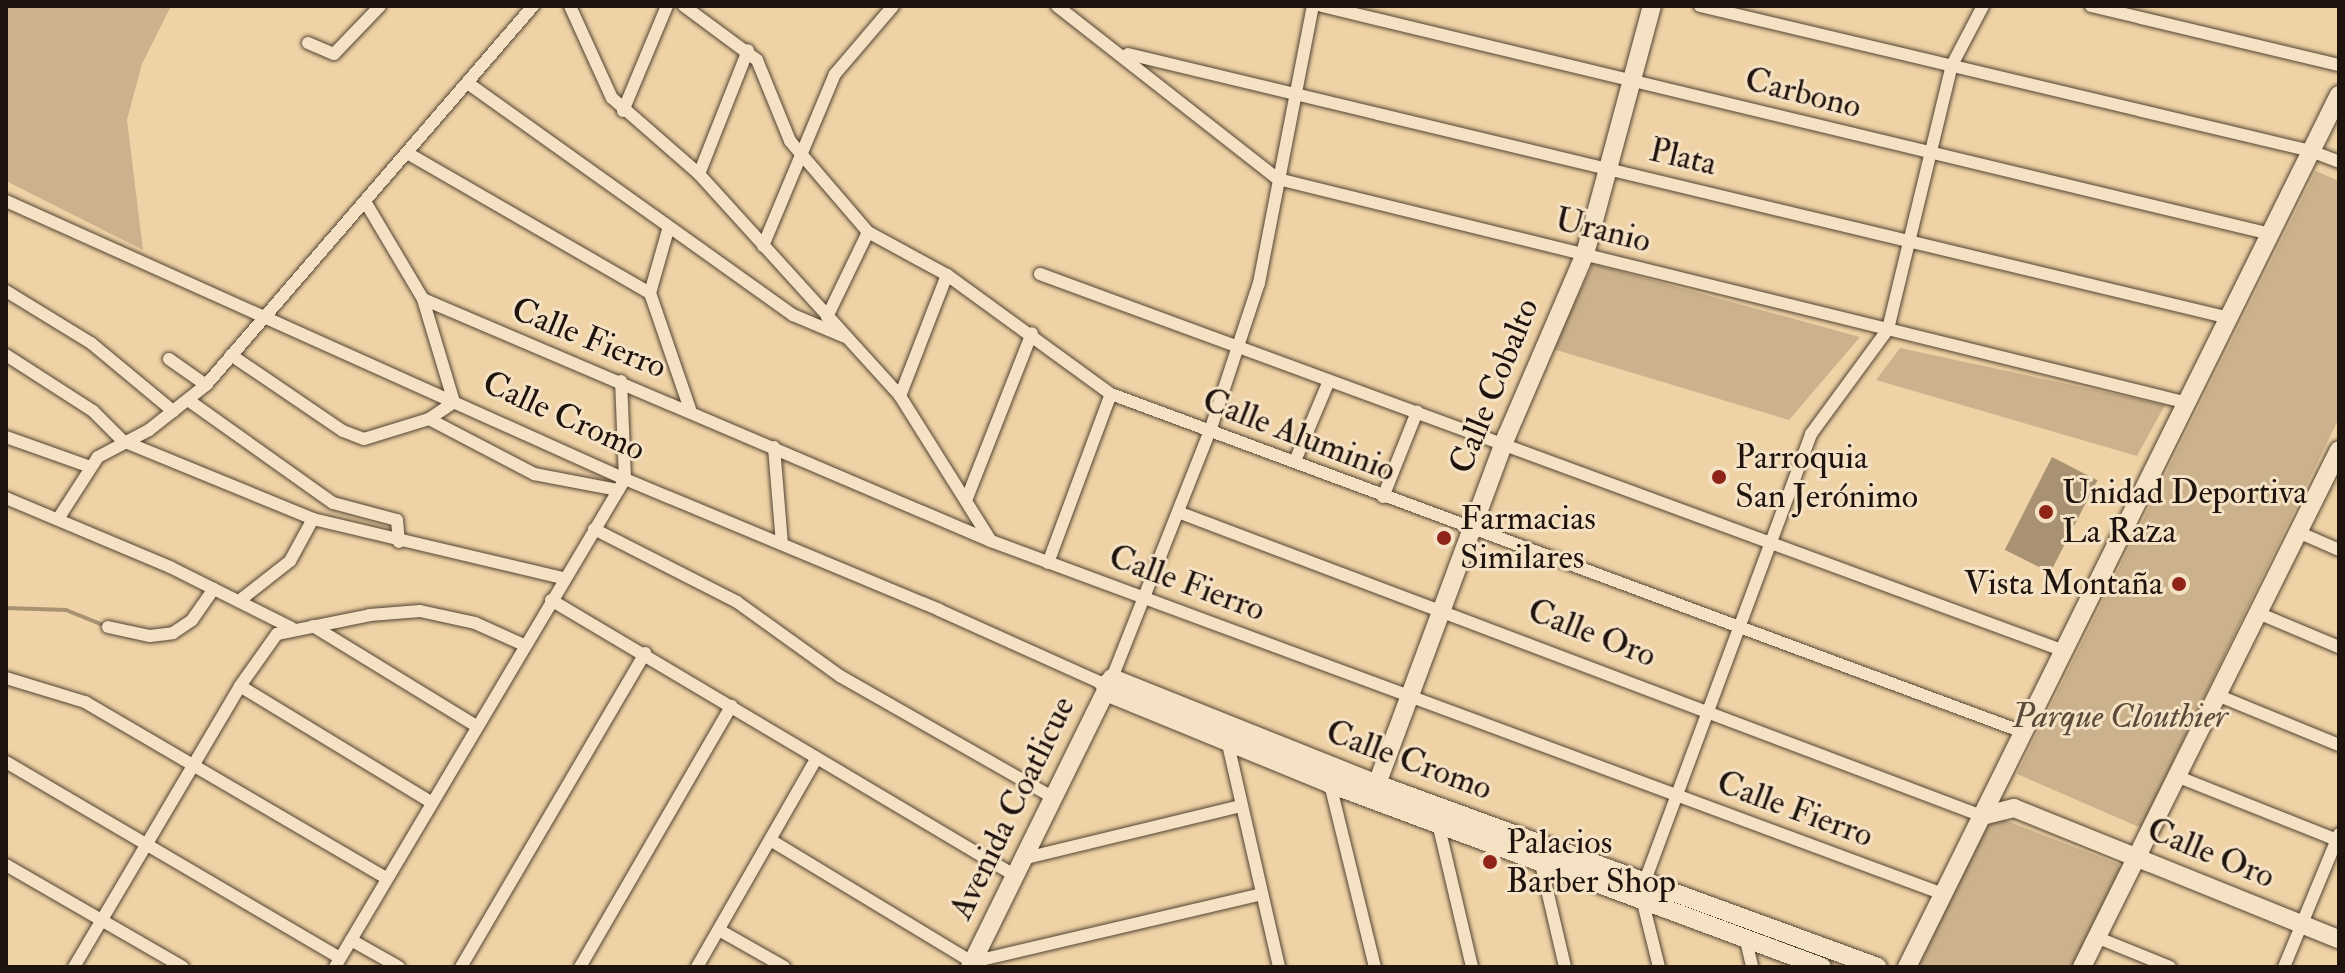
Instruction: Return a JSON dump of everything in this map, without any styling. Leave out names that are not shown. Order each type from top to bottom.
[{"type":"street","points":[[308,43],[334,54],[380,6]]},
{"type":"street","points":[[58,519],[88,466],[173,411],[206,385],[409,154],[533,6]]},
{"type":"street","points":[[570,6],[623,111],[699,174],[900,396],[967,498],[991,541]]},
{"type":"street","points":[[623,111],[667,6]]},
{"type":"street","name":"Calle Aluminio","points":[[684,6],[748,50],[803,161],[868,232],[947,275],[1032,333],[1111,394],[2023,732]]},
{"type":"street","points":[[763,246],[803,161],[835,74],[893,6]]},
{"type":"street","name":"Uranio","points":[[1057,6],[1124,53],[1278,179],[2188,403]]},
{"type":"street","points":[[1106,684],[1145,597],[1210,431],[1239,347],[1263,268],[1293,92],[1313,6]]},
{"type":"street","name":"Carbono","points":[[1322,6],[2270,234]]},
{"type":"street","name":"Calle Cobalto","points":[[1377,784],[1471,528],[1585,254],[1652,6]]},
{"type":"street","points":[[1700,6],[2311,151],[2339,162]]},
{"type":"street","points":[[1659,967],[1642,899],[1646,878],[1811,434],[1888,329],[1952,65],[1983,6]]},
{"type":"street","points":[[2091,6],[2339,65]]},
{"type":"street","points":[[699,174],[748,50]]},
{"type":"street","name":"Plata","points":[[1124,53],[1910,239],[2229,318]]},
{"type":"street","points":[[469,84],[668,230],[804,322],[848,338]]},
{"type":"street","points":[[1907,967],[2339,95]]},
{"type":"street","points":[[409,154],[650,293]]},
{"type":"street","name":"Calle Cromo","points":[[6,201],[262,319],[454,402],[621,484],[782,544],[1106,684],[1228,744],[1822,967]]},
{"type":"street","points":[[231,355],[353,436],[375,439],[429,419],[454,402],[423,299],[366,203]]},
{"type":"street","points":[[668,230],[650,293],[690,409]]},
{"type":"street","points":[[827,317],[868,232]]},
{"type":"street","points":[[1040,274],[2064,651]]},
{"type":"street","points":[[900,396],[947,275]]},
{"type":"street","points":[[6,291],[79,335],[173,411]]},
{"type":"street","name":"Calle Fierro","points":[[423,299],[690,409],[991,541],[1943,894]]},
{"type":"street","points":[[967,498],[1032,333]]},
{"type":"street","points":[[6,355],[93,411],[123,441],[313,519],[399,542],[563,578]]},
{"type":"street","points":[[169,359],[206,385]]},
{"type":"street","points":[[6,762],[145,843],[338,963],[621,484],[621,381]]},
{"type":"street","points":[[1295,461],[1329,381]]},
{"type":"street","points":[[1048,563],[1111,394]]},
{"type":"street","points":[[188,400],[325,498],[397,520],[399,542]]},
{"type":"street","points":[[1383,497],[1417,412]]},
{"type":"street","points":[[429,419],[534,474],[621,484]]},
{"type":"street","points":[[6,437],[88,466]]},
{"type":"street","points":[[774,447],[782,544]]},
{"type":"street","points":[[2082,967],[2339,452]]},
{"type":"street","points":[[6,498],[214,589],[292,628]]},
{"type":"street","name":"Calle Oro","points":[[1178,512],[1982,816]]},
{"type":"street","points":[[239,601],[295,555],[313,519]]},
{"type":"street","points":[[594,529],[737,602],[840,676],[1052,797]]},
{"type":"street","points":[[2298,532],[2339,550]]},
{"type":"street","points":[[108,627],[150,636],[173,633],[192,620],[214,589]]},
{"type":"street","points":[[551,600],[645,653],[816,759],[1018,867],[1241,806]]},
{"type":"street","points":[[74,967],[145,843],[267,644],[292,628],[420,611],[475,623],[524,645]]},
{"type":"street","points":[[2258,613],[2339,647]]},
{"type":"street","points":[[313,626],[476,726]]},
{"type":"street","points":[[461,967],[645,653]]},
{"type":"street","points":[[6,678],[85,702],[386,878]]},
{"type":"street","name":"Calle Cromo","points":[[1106,684],[1377,784],[1646,878],[1878,967]]},
{"type":"street","name":"Avenida Coatlicue","points":[[971,964],[1106,684]]},
{"type":"street","points":[[240,686],[431,802]]},
{"type":"street","points":[[2217,695],[2339,745]]},
{"type":"street","points":[[580,967],[731,706]]},
{"type":"street","points":[[1228,744],[1279,967]]},
{"type":"street","points":[[697,967],[772,841],[816,759]]},
{"type":"street","points":[[1982,816],[2014,808],[2003,793],[2006,767]]},
{"type":"street","points":[[2176,776],[2338,839],[2284,967]]},
{"type":"street","points":[[1330,784],[1375,967]]},
{"type":"street","name":"Calle Oro","points":[[2014,808],[2339,939]]},
{"type":"street","points":[[1438,823],[1472,967]]},
{"type":"street","points":[[772,841],[971,964],[1261,894]]},
{"type":"street","points":[[1540,860],[1565,967]]},
{"type":"street","points":[[6,865],[183,967]]},
{"type":"street","points":[[719,930],[784,967]]},
{"type":"street","points":[[1745,936],[1752,967]]},
{"type":"street","points":[[2096,937],[2170,967]]},
{"type":"street","points":[[351,940],[399,967]]},
{"type":"green space","points":[[6,6],[171,6],[142,64],[127,120],[143,250],[6,181]]},
{"type":"green space","name":"Parque Clouthier","points":[[2316,171],[2339,181],[2339,418],[2141,828],[2017,774]]},
{"type":"green space","points":[[1593,264],[1860,337],[1789,420],[1553,349]]},
{"type":"green space","points":[[1900,348],[2165,405],[2137,456],[1876,380]]},
{"type":"green space","name":"Parque Clouthier","points":[[1999,818],[2118,864],[2122,873],[2075,967],[1918,967],[1988,822]]},
{"type":"shaded area","points":[[2052,457],[2097,480],[2050,573],[2005,550]]},
{"type":"waterway","points":[[6,608],[66,610],[100,624]]},
{"type":"place","name":"Parroquia San Jerónimo","points":[[1719,477]]},
{"type":"place","name":"Unidad Deportiva La Raza","points":[[2046,512]]},
{"type":"place","name":"Farmacias Similares","points":[[1444,538]]},
{"type":"place","name":"Vista Montaña","points":[[2179,584]]},
{"type":"place","name":"Palacios Barber Shop","points":[[1490,862]]}]
